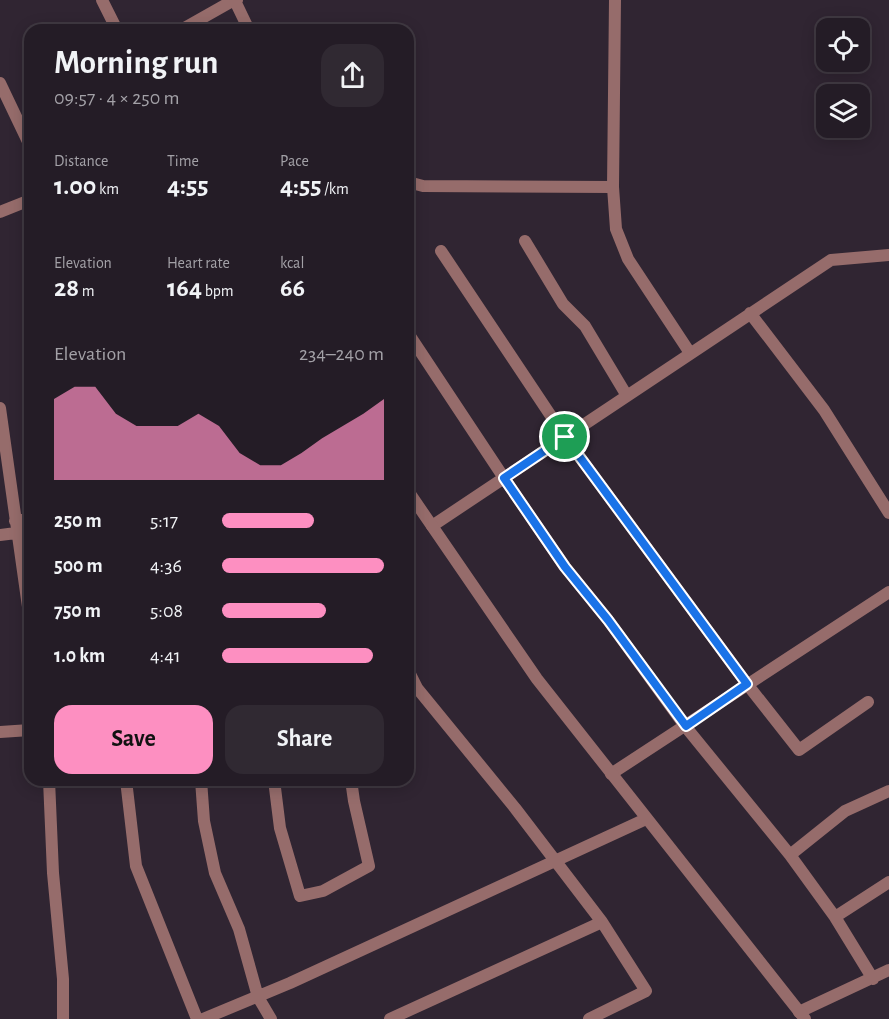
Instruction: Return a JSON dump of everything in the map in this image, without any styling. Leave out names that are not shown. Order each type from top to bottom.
[{"type":"street","points":[[102,0],[114,24]]},
{"type":"street","points":[[192,24],[235,0],[246,24]]},
{"type":"street","points":[[615,0],[613,187],[616,229],[628,259],[690,353]]},
{"type":"street","points":[[0,83],[24,133]]},
{"type":"street","points":[[414,184],[423,186],[613,187]]},
{"type":"street","points":[[0,212],[24,202]]},
{"type":"street","points":[[525,241],[563,304],[585,326],[627,396]]},
{"type":"street","points":[[441,251],[565,437],[747,684],[799,750],[868,702]]},
{"type":"street","points":[[432,526],[831,260],[889,255]]},
{"type":"street","points":[[750,313],[824,410],[889,513]]},
{"type":"street","points":[[414,342],[565,567],[608,620],[686,726],[790,855],[835,917],[873,979]]},
{"type":"street","points":[[0,408],[24,569]]},
{"type":"street","points":[[414,500],[537,679],[802,1016],[889,970]]},
{"type":"street","points":[[0,535],[24,522]]},
{"type":"street","points":[[611,774],[889,592]]},
{"type":"street","points":[[414,682],[515,808],[602,922],[646,991],[589,1019]]},
{"type":"street","points":[[0,732],[24,730]]},
{"type":"street","points":[[49,786],[53,873],[63,979],[63,1019]]},
{"type":"street","points":[[127,786],[136,866],[197,1019]]},
{"type":"street","points":[[201,786],[204,821],[215,873],[239,929],[258,997],[271,1019]]},
{"type":"street","points":[[275,786],[280,828],[300,896],[323,891],[369,866],[352,786]]},
{"type":"street","points":[[790,855],[845,811],[889,791]]},
{"type":"street","points":[[203,1019],[258,997],[646,819]]},
{"type":"street","points":[[835,917],[889,882]]},
{"type":"street","points":[[390,1019],[602,922]]},
{"type":"route","points":[[565,437],[747,684],[686,726],[608,620],[565,567],[504,478],[565,437]]}]
